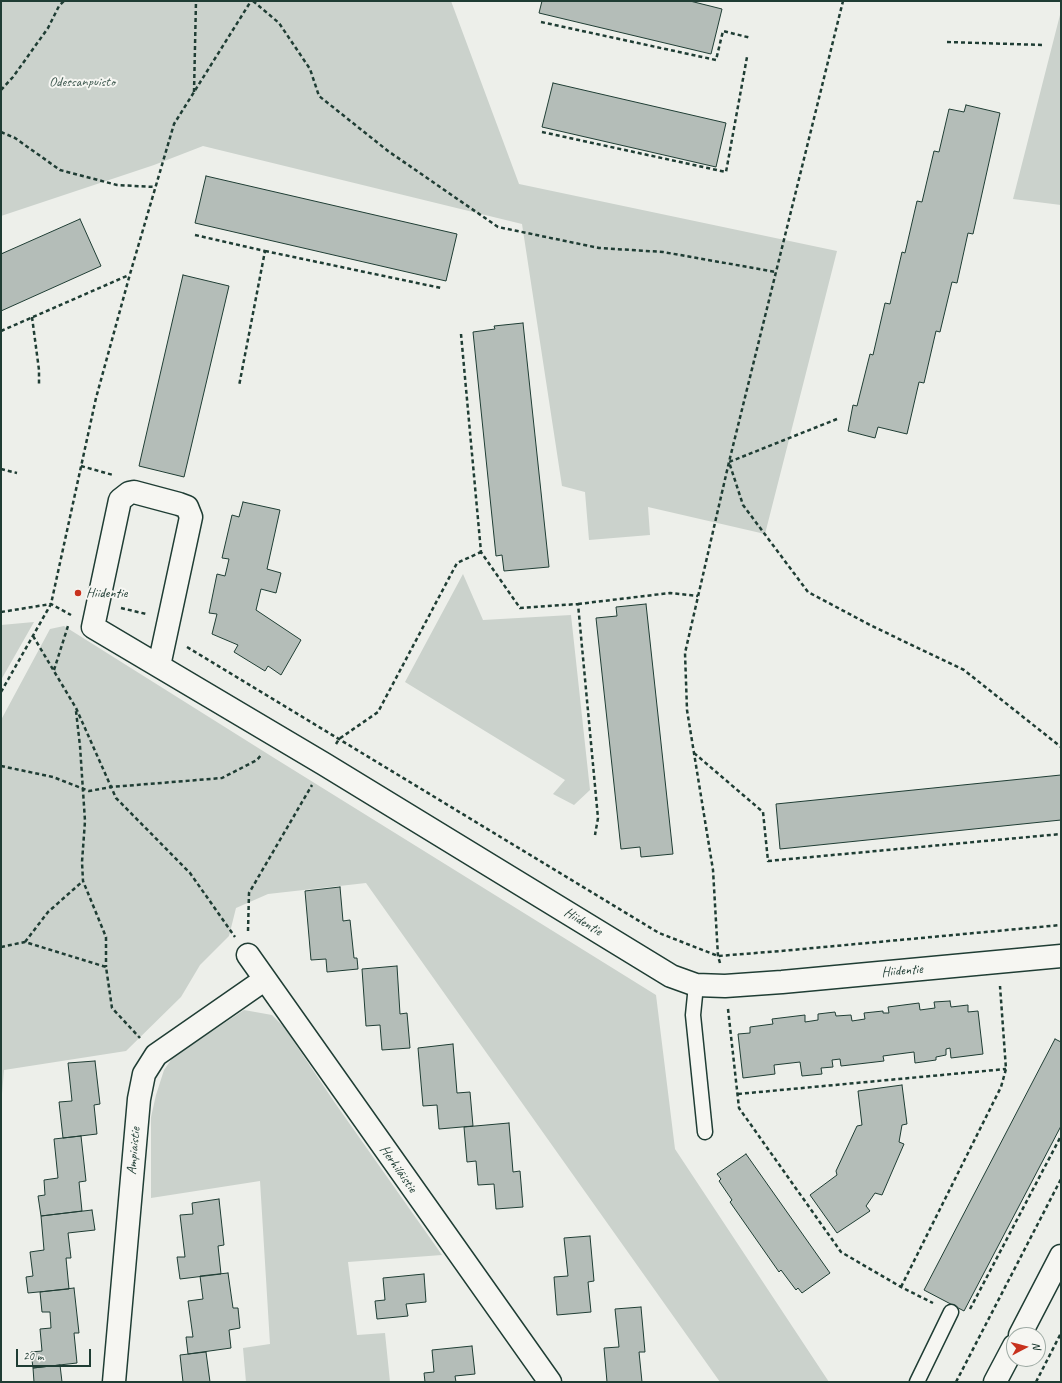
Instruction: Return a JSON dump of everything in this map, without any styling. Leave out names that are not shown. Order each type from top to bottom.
[{"type":"street","points":[[93,627],[120,500],[125,495],[134,492],[187,507],[191,517],[159,666]]},
{"type":"street","name":"Hiidentie","points":[[93,627],[324,764],[671,976],[696,985],[725,986],[782,982],[1061,956]]},
{"type":"street","name":"Herhiläistie","points":[[248,955],[264,980],[550,1382]]},
{"type":"street","name":"Ampiaistie","points":[[114,1382],[139,1099],[144,1074],[156,1055],[264,980]]},
{"type":"street","points":[[1024,1327],[1061,1256]]},
{"type":"street","points":[[996,1382],[1006,1362]]},
{"type":"lane","points":[[696,985],[693,1015],[705,1132]]},
{"type":"lane","points":[[917,1382],[951,1312]]},
{"type":"path","points":[[1,90],[13,77],[48,28],[59,6],[64,1]]},
{"type":"path","points":[[194,93],[196,1]]},
{"type":"path","points":[[1,692],[51,604],[96,398],[130,274],[174,124],[252,1],[279,23],[310,69],[319,96],[388,152],[498,227],[599,248],[663,252],[776,272]]},
{"type":"path","points":[[843,1],[729,462],[685,653],[687,710],[713,870],[718,956],[725,986],[739,1108],[841,1252],[901,1287],[965,1319],[1061,1136]]},
{"type":"path","points":[[541,22],[716,60],[723,32],[751,38]]},
{"type":"path","points":[[946,42],[1043,45]]},
{"type":"path","points":[[542,132],[726,172],[746,57]]},
{"type":"path","points":[[1,132],[15,138],[60,170],[117,185],[155,187]]},
{"type":"path","points":[[195,235],[441,288]]},
{"type":"path","points":[[239,386],[265,251]]},
{"type":"path","points":[[1,331],[130,274]]},
{"type":"path","points":[[32,317],[39,370],[39,384]]},
{"type":"path","points":[[461,334],[481,552],[520,608],[578,604],[670,593],[698,596]]},
{"type":"path","points":[[729,462],[837,418]]},
{"type":"path","points":[[729,462],[743,505],[808,592],[872,626],[964,670],[1061,747]]},
{"type":"path","points":[[1,469],[17,473]]},
{"type":"path","points":[[248,955],[249,894],[324,764],[339,739],[378,712],[457,563],[481,552]]},
{"type":"path","points":[[98,603],[168,629],[183,645],[659,933],[718,956],[1061,924]]},
{"type":"path","points":[[1,612],[51,604],[93,627]]},
{"type":"path","points":[[578,604],[598,818],[596,835]]},
{"type":"path","points":[[54,671],[69,622]]},
{"type":"path","points":[[33,636],[76,708],[116,798],[190,873],[248,955]]},
{"type":"path","points":[[76,708],[83,788],[83,881],[106,937],[106,967],[112,1008],[156,1055]]},
{"type":"path","points":[[1,766],[53,777],[89,791],[111,787],[222,778],[257,760],[275,735]]},
{"type":"path","points":[[694,753],[763,812],[768,861],[1061,834]]},
{"type":"path","points":[[25,942],[48,912],[83,881]]},
{"type":"path","points":[[1,947],[25,942],[106,967]]},
{"type":"path","points":[[901,1287],[1001,1088],[1006,1069],[998,962]]},
{"type":"path","points":[[738,1094],[1006,1069]]},
{"type":"path","points":[[956,1382],[1061,1178]]},
{"type":"path","points":[[1036,1382],[1061,1333]]},
{"type":"green space","name":"Odessanpuisto","points":[[1,1],[451,1],[519,184],[837,251],[765,534],[648,507],[650,535],[589,540],[585,492],[562,486],[522,224],[203,146],[154,165],[1,216]]},
{"type":"green space","points":[[1061,11],[1061,205],[1013,199]]},
{"type":"green space","points":[[463,574],[483,620],[571,615],[590,790],[574,805],[553,794],[565,780],[405,682]]},
{"type":"green space","points":[[34,622],[1,680],[1,625]]},
{"type":"green space","points":[[64,626],[656,995],[675,1149],[829,1382],[720,1382],[366,883],[268,894],[236,908],[229,936],[200,965],[181,997],[126,1051],[4,1070],[1,1106],[1,720],[50,629]]},
{"type":"green space","points":[[244,1010],[272,1015],[284,1027],[335,1103],[442,1255],[348,1262],[357,1335],[385,1333],[390,1382],[246,1382],[243,1348],[270,1344],[260,1181],[151,1198],[151,1117],[164,1070],[173,1057]]},
{"type":"building","points":[[542,1],[690,1],[722,9],[711,54],[539,13]]},
{"type":"building","points":[[553,83],[726,123],[716,167],[542,127]]},
{"type":"building","points":[[966,105],[1000,113],[973,234],[968,233],[957,283],[952,282],[940,332],[936,331],[924,383],[919,382],[907,434],[878,427],[875,438],[848,431],[853,405],[857,406],[870,354],[873,355],[885,303],[890,304],[902,252],[905,253],[917,201],[922,202],[934,151],[939,152],[949,109],[964,112]]},
{"type":"building","points":[[206,176],[457,234],[446,281],[195,223]]},
{"type":"building","points":[[80,219],[101,266],[1,311],[1,254]]},
{"type":"building","points":[[183,275],[229,286],[184,477],[139,466]]},
{"type":"building","points":[[523,323],[549,567],[504,571],[502,555],[496,556],[473,332],[495,329],[494,326]]},
{"type":"building","points":[[243,502],[280,510],[267,569],[281,573],[276,593],[261,589],[256,610],[301,640],[281,675],[268,666],[265,671],[234,652],[238,645],[212,634],[217,614],[209,613],[217,574],[225,576],[229,559],[222,558],[232,515],[239,517]]},
{"type":"building","points":[[646,604],[673,854],[641,857],[640,847],[621,849],[596,618],[617,616],[616,607]]},
{"type":"building","points":[[1061,775],[1061,820],[780,849],[776,804]]},
{"type":"building","points":[[340,887],[343,921],[350,920],[354,958],[357,958],[358,969],[327,972],[326,959],[311,960],[305,891]]},
{"type":"building","points":[[397,966],[400,1014],[407,1013],[410,1048],[382,1050],[380,1025],[366,1026],[362,969]]},
{"type":"building","points":[[950,1001],[951,1007],[968,1005],[968,1012],[978,1011],[983,1054],[951,1058],[950,1048],[946,1049],[946,1055],[936,1057],[936,1060],[915,1063],[914,1052],[883,1056],[884,1061],[841,1066],[840,1059],[832,1060],[833,1067],[821,1068],[822,1074],[802,1076],[800,1062],[774,1065],[775,1074],[743,1078],[738,1034],[750,1033],[750,1027],[773,1024],[772,1019],[805,1015],[805,1022],[818,1020],[818,1014],[835,1012],[836,1016],[851,1015],[852,1021],[865,1019],[864,1013],[883,1011],[883,1013],[889,1013],[888,1007],[919,1003],[920,1010],[935,1008],[934,1002]]},
{"type":"building","points":[[1055,1039],[1061,1042],[1061,1126],[964,1311],[924,1290]]},
{"type":"building","points":[[453,1044],[457,1093],[470,1092],[473,1126],[439,1129],[437,1105],[423,1106],[418,1048]]},
{"type":"building","points":[[95,1061],[100,1104],[94,1105],[97,1134],[63,1138],[59,1102],[72,1101],[68,1063]]},
{"type":"building","points":[[902,1085],[907,1124],[902,1125],[899,1142],[904,1144],[882,1195],[875,1193],[866,1206],[870,1211],[837,1233],[810,1195],[837,1175],[836,1171],[857,1126],[862,1125],[858,1091]]},
{"type":"building","points":[[509,1123],[513,1172],[520,1171],[523,1207],[496,1209],[494,1184],[478,1185],[476,1161],[467,1162],[464,1127]]},
{"type":"building","points":[[81,1136],[86,1181],[79,1182],[82,1211],[41,1216],[38,1196],[45,1195],[44,1180],[58,1178],[54,1139]]},
{"type":"building","points":[[746,1154],[830,1273],[802,1293],[798,1288],[796,1290],[781,1270],[779,1272],[730,1202],[732,1200],[719,1181],[721,1179],[717,1174]]},
{"type":"building","points":[[219,1199],[224,1245],[218,1246],[221,1274],[180,1279],[177,1257],[185,1257],[180,1215],[193,1214],[192,1203]]},
{"type":"building","points":[[92,1210],[95,1230],[68,1233],[71,1258],[66,1258],[69,1289],[28,1293],[26,1277],[33,1276],[30,1252],[44,1250],[41,1216]]},
{"type":"building","points":[[590,1236],[594,1281],[588,1282],[591,1312],[557,1315],[554,1277],[568,1276],[564,1238]]},
{"type":"building","points":[[228,1273],[233,1308],[238,1308],[240,1328],[229,1330],[231,1348],[188,1354],[186,1337],[193,1337],[188,1301],[203,1299],[200,1276]]},
{"type":"building","points":[[424,1274],[426,1302],[406,1304],[408,1316],[377,1319],[375,1301],[385,1300],[383,1278]]},
{"type":"building","points":[[74,1288],[79,1333],[74,1333],[77,1363],[33,1368],[31,1352],[42,1351],[40,1329],[51,1328],[50,1312],[42,1312],[40,1292]]},
{"type":"building","points":[[641,1307],[645,1352],[639,1352],[642,1382],[607,1382],[604,1348],[619,1347],[615,1309]]},
{"type":"building","points":[[472,1346],[475,1374],[455,1376],[456,1382],[425,1382],[424,1373],[434,1372],[432,1350]]},
{"type":"building","points":[[206,1352],[210,1382],[183,1382],[180,1355]]},
{"type":"building","points":[[60,1365],[62,1382],[34,1382],[33,1368]]},
{"type":"place","name":"Hiidentie","points":[[78,593]]}]
